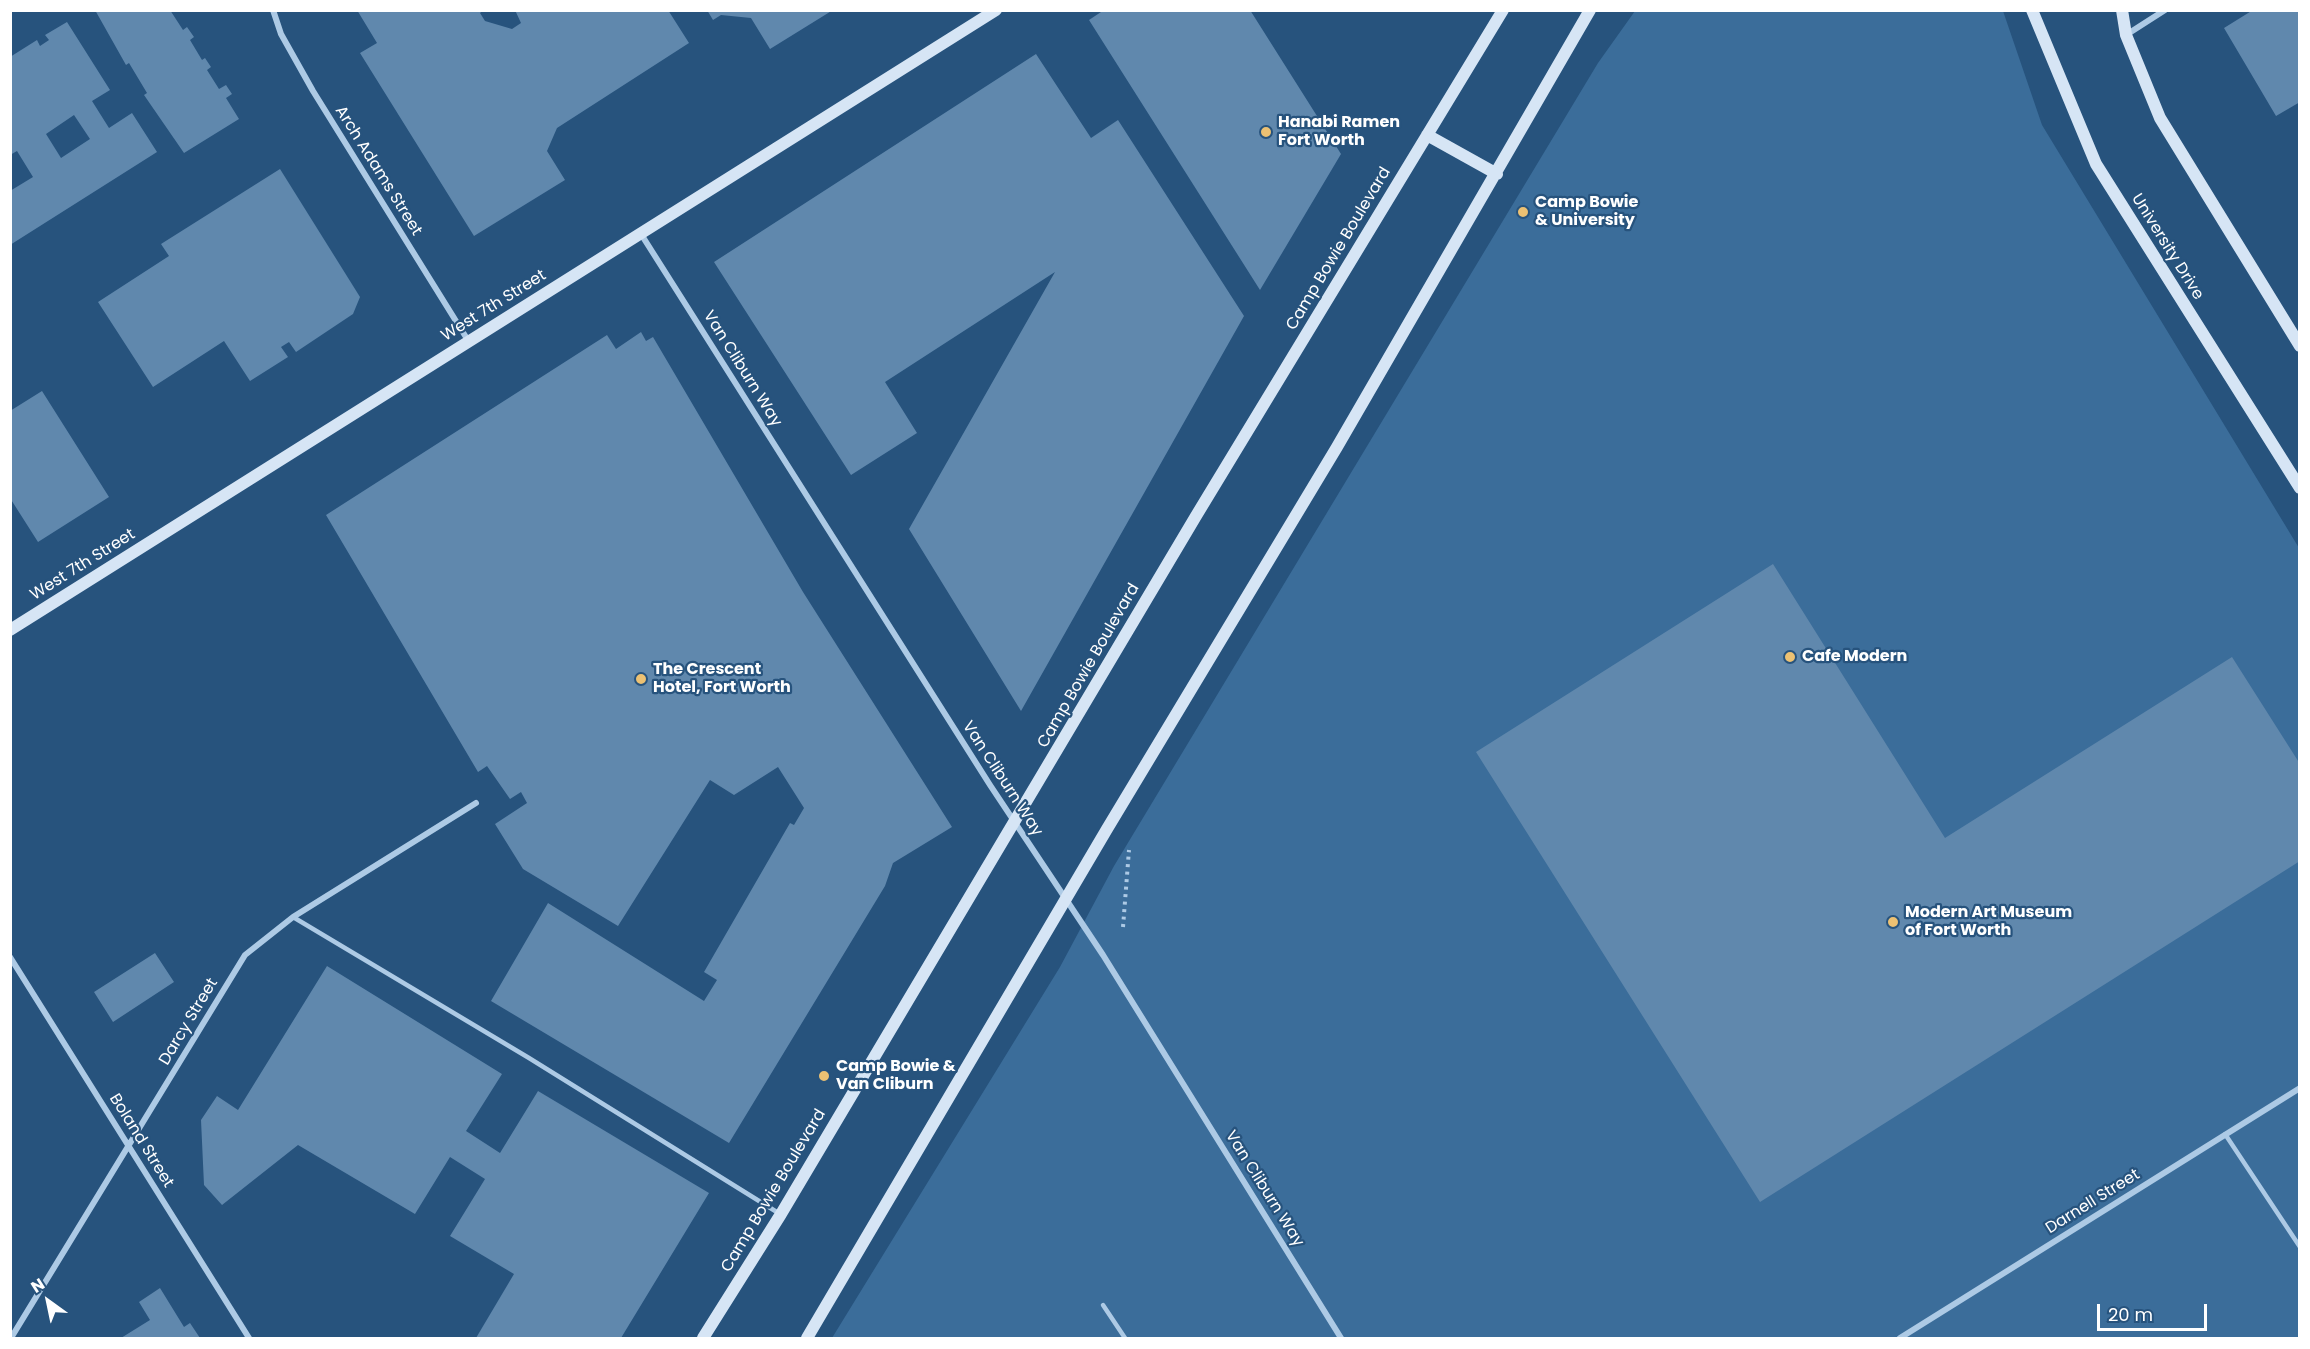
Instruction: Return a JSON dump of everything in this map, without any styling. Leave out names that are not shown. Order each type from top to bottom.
[{"type":"main road","name":"West 7th Street","points":[[10,630],[996,10]]},
{"type":"main road","name":"Camp Bowie Boulevard","points":[[703,1338],[781,1214],[1196,516],[1503,10]]},
{"type":"main road","points":[[807,1338],[1066,899],[1337,447],[1590,10]]},
{"type":"main road","name":"University Drive","points":[[2032,10],[2096,164],[2300,488]]},
{"type":"main road","points":[[2122,10],[2126,35],[2160,118],[2300,346]]},
{"type":"main road","points":[[1427,135],[1497,174]]},
{"type":"street","name":"Arch Adams Street","points":[[273,10],[281,34],[313,91],[469,342]]},
{"type":"street","points":[[2126,35],[2165,10]]},
{"type":"street","name":"Van Cliburn Way","points":[[640,234],[1014,823],[1066,899],[1341,1338]]},
{"type":"street","name":"Darcy Street","points":[[11,1338],[245,955],[293,917],[476,803]]},
{"type":"street","name":"Boland Street","points":[[10,957],[249,1338]]},
{"type":"street","name":"Darnell Street","points":[[1900,1338],[2300,1088]]},
{"type":"lane","points":[[293,917],[529,1058],[781,1214]]},
{"type":"lane","points":[[2225,1134],[2300,1247]]},
{"type":"lane","points":[[1103,1305],[1125,1338]]},
{"type":"path","points":[[1123,927],[1129,850]]},
{"type":"shaded area","points":[[1635,11],[2003,11],[2042,125],[2299,548],[2299,1338],[832,1338],[1060,967],[1114,866],[1598,63]]},
{"type":"building","points":[[95,10],[170,10],[183,30],[187,27],[194,37],[190,40],[202,60],[205,58],[211,67],[207,70],[219,89],[226,85],[232,94],[226,98],[239,119],[184,153],[144,95],[147,93],[129,63],[126,65]]},
{"type":"building","points":[[357,10],[483,10],[480,13],[485,21],[512,29],[521,23],[515,10],[668,10],[689,43],[557,128],[547,151],[565,180],[474,236],[360,53],[377,43]]},
{"type":"building","points":[[707,10],[833,10],[770,49],[751,18],[721,15],[713,20]]},
{"type":"building","points":[[1104,10],[1250,10],[1341,154],[1260,290],[1089,20]]},
{"type":"building","points":[[2253,10],[2300,10],[2300,102],[2276,116],[2224,28]]},
{"type":"building","points":[[67,22],[110,90],[92,101],[109,128],[132,113],[157,152],[10,245],[10,191],[33,177],[17,151],[10,155],[10,57],[37,40],[40,46],[49,40],[45,35]],"holes":[[[74,115],[90,139],[61,158],[46,134]]]},
{"type":"building","points":[[1036,54],[1091,138],[1118,120],[1244,316],[1021,711],[909,529],[1055,272],[885,382],[917,433],[851,475],[714,262]]},
{"type":"building","points":[[280,169],[360,297],[353,314],[296,352],[289,342],[281,347],[288,357],[250,381],[224,341],[153,387],[98,302],[169,256],[161,244]]},
{"type":"building","name":"The Crescent Hotel, Fort Worth","points":[[641,332],[646,341],[653,337],[803,592],[952,827],[893,863],[885,886],[729,1143],[491,1001],[548,903],[704,1001],[717,980],[704,972],[790,823],[794,825],[804,808],[778,767],[734,795],[710,780],[618,926],[523,869],[495,824],[527,803],[521,792],[510,799],[487,766],[478,772],[326,515],[607,335],[616,349]]},
{"type":"building","points":[[42,391],[109,497],[38,542],[10,498],[10,411]]},
{"type":"building","name":"Modern Art Museum of Fort Worth","points":[[1773,564],[1945,838],[2232,657],[2300,764],[2300,861],[1760,1202],[1476,752]]},
{"type":"building","points":[[155,953],[174,982],[113,1022],[94,992]]},
{"type":"building","points":[[327,966],[502,1074],[466,1131],[500,1153],[538,1091],[709,1193],[621,1338],[476,1338],[514,1274],[450,1236],[485,1179],[450,1157],[415,1214],[298,1145],[222,1205],[204,1185],[201,1120],[217,1096],[238,1110]]},
{"type":"building","points":[[160,1288],[184,1327],[190,1323],[200,1338],[121,1338],[150,1320],[139,1302]]},
{"type":"place","name":"Hanabi Ramen Fort Worth","points":[[1266,132]]},
{"type":"place","name":"Camp Bowie & University","points":[[1523,212]]},
{"type":"place","name":"Cafe Modern","points":[[1790,657]]},
{"type":"place","name":"The Crescent Hotel, Fort Worth","points":[[641,679]]},
{"type":"place","name":"Modern Art Museum of Fort Worth","points":[[1893,922]]},
{"type":"place","name":"Camp Bowie & Van Cliburn","points":[[824,1076]]}]
